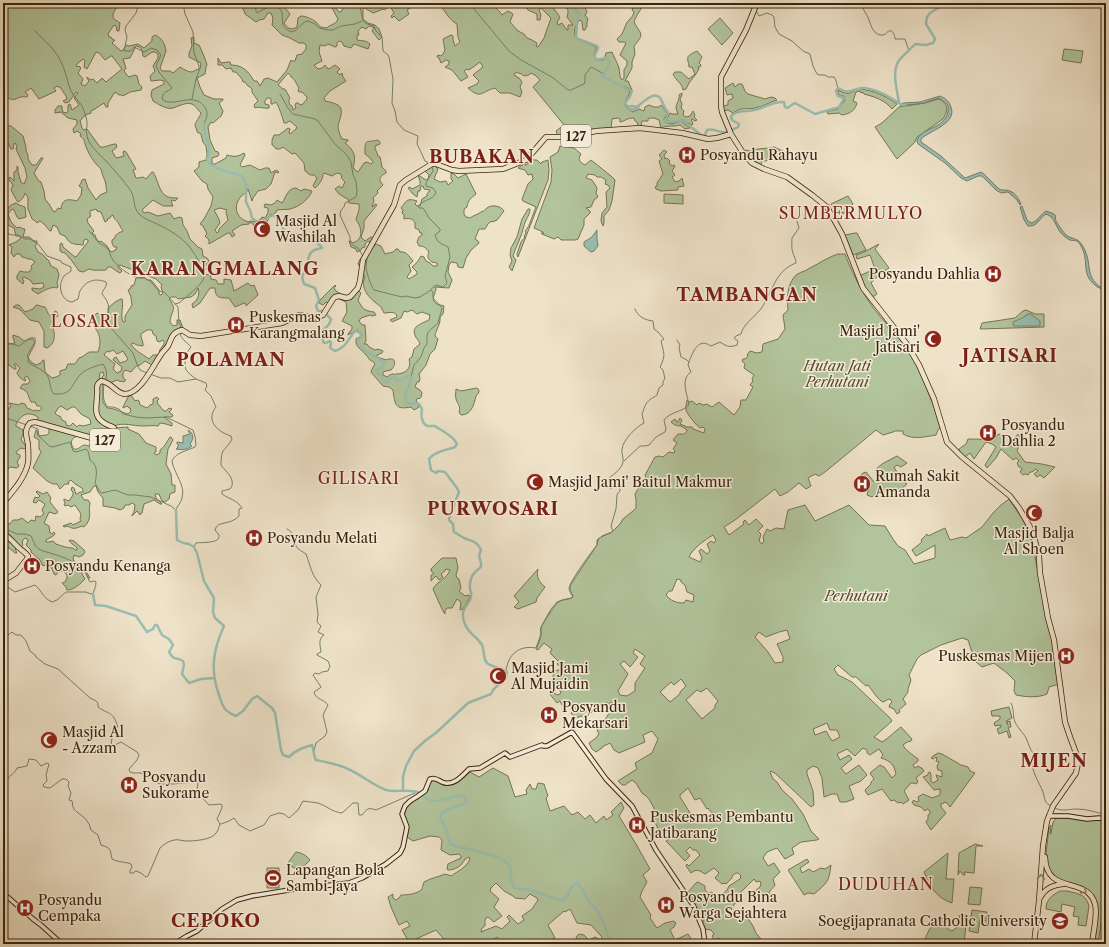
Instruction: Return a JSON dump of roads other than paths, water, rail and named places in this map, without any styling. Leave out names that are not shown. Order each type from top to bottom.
[{"type":"main road","points":[[757,3],[746,30],[721,77],[721,106],[730,132],[745,156],[752,163],[787,177],[827,206],[842,234],[863,288],[906,343],[919,365],[934,399],[947,442],[1010,496],[1019,508],[1032,532],[1038,556],[1048,618],[1054,640],[1065,722],[1078,761],[1076,772],[1053,807],[1047,821],[1034,944]]},
{"type":"main road","name":"127","points":[[3,502],[20,481],[28,465],[28,444],[26,434],[28,426],[32,422],[98,440],[109,438],[115,434],[114,428],[100,419],[96,411],[97,385],[100,382],[106,382],[124,394],[134,390],[149,374],[161,354],[168,347],[173,335],[180,330],[193,336],[204,336],[225,331],[282,323],[300,315],[318,317],[322,316],[332,299],[335,297],[339,296],[349,298],[356,290],[360,281],[364,259],[394,205],[400,186],[406,180],[430,166],[436,164],[456,171],[489,169],[501,170],[526,160],[546,137],[574,137],[596,131],[643,128],[682,133],[708,139],[717,138],[730,132]]},
{"type":"main road","points":[[3,533],[28,556],[16,573],[3,581]]},
{"type":"main road","points":[[174,944],[197,931],[231,904],[244,898],[295,889],[346,884],[356,881],[378,869],[394,858],[402,850],[407,827],[402,812],[408,802],[425,791],[429,781],[432,778],[444,783],[455,782],[469,769],[480,768],[504,753],[510,757],[542,745],[547,746],[572,732],[606,779],[631,804],[656,850],[693,905],[703,929],[705,944]]},
{"type":"main road","points":[[1049,818],[1068,816],[1088,819],[1106,819]]},
{"type":"main road","points":[[1049,818],[1045,856],[1046,868],[1053,878],[1064,884]]},
{"type":"main road","points":[[1039,901],[1044,891],[1055,885],[1064,884],[1080,887],[1084,890],[1093,899],[1096,908],[1092,944]]},
{"type":"main road","points":[[3,893],[62,944]]},
{"type":"water","points":[[940,96],[947,100],[951,107],[952,113],[947,122],[922,138],[921,142],[941,156],[965,178],[981,172],[999,189],[1013,193],[1019,199],[1020,205],[1008,192],[1001,193],[996,190],[982,176],[978,176],[967,181],[961,178],[945,163],[918,144],[917,141],[919,136],[945,119],[948,113],[948,105],[939,98],[924,103],[900,106],[903,103],[920,102]]},
{"type":"water","points":[[1022,206],[1027,220],[1031,223],[1046,211],[1055,215],[1056,221],[1065,234],[1080,242],[1085,250],[1091,275],[1094,281],[1100,287],[1106,286],[1106,289],[1097,287],[1088,277],[1084,253],[1078,242],[1065,237],[1051,217],[1046,214],[1036,224],[1028,226],[1024,220],[1020,207]]},
{"type":"water","points":[[597,230],[598,246],[591,252],[584,246],[584,242],[592,237]]},
{"type":"water","points":[[1028,314],[1031,314],[1040,321],[1040,326],[1013,325],[1013,322]]},
{"type":"water","points":[[188,430],[192,434],[193,438],[190,444],[192,446],[180,450],[176,449],[179,445],[177,442],[183,443],[183,436],[190,434]]},
{"type":"waterway","points":[[139,3],[136,13],[126,26],[125,30],[127,37],[124,51],[131,51],[134,47],[144,52],[151,48],[157,50],[161,55],[156,66],[172,88],[165,92],[162,99],[166,102],[188,100],[199,102],[207,110],[207,117],[204,124]]},
{"type":"waterway","points":[[183,3],[185,14],[193,32],[194,53],[199,66],[192,99]]},
{"type":"waterway","points":[[255,3],[257,13],[270,6],[278,6],[282,12],[282,22],[284,27],[292,32],[308,21],[315,24],[319,28],[328,30],[333,30],[341,26],[355,24],[362,21]]},
{"type":"waterway","points":[[359,3],[363,20]]},
{"type":"waterway","points":[[469,3],[509,51],[521,60],[552,77],[568,90],[584,84],[585,75],[591,67],[604,74]]},
{"type":"waterway","points":[[560,3],[570,7]]},
{"type":"waterway","points":[[568,3],[579,14],[576,37],[597,46],[598,48],[595,55],[596,60],[606,58],[609,61],[608,67],[603,76],[632,91],[625,103],[628,107],[636,107],[648,98],[657,96],[660,98],[668,112],[665,121],[684,121],[702,136],[705,135],[707,130],[711,129],[725,132],[731,131],[738,127],[739,124],[732,120],[731,117],[733,114],[751,111],[779,102],[784,102],[785,107],[787,108],[795,103],[815,114],[839,107],[844,98],[838,96],[836,91],[838,88],[846,92],[859,88],[870,89],[885,95],[902,105],[905,105]]},
{"type":"waterway","points":[[748,3],[753,9]]},
{"type":"waterway","points":[[862,3],[875,32],[883,35],[888,31],[892,31],[895,39],[905,39],[909,51]]},
{"type":"waterway","points":[[899,102],[895,76],[896,66],[915,44],[926,45],[933,43],[935,39],[926,24],[927,17],[930,13],[946,3]]},
{"type":"waterway","points":[[755,11],[759,16],[767,13],[772,15],[774,17],[775,27],[779,34],[792,41],[803,51],[810,54],[817,74],[834,77],[838,88]]},
{"type":"waterway","points":[[363,21],[374,26],[376,31],[382,37],[383,51],[389,57],[393,79],[392,103],[397,122],[404,130],[418,136],[417,144],[425,161],[431,164]]},
{"type":"waterway","points":[[35,31],[50,45],[59,58],[71,91],[82,106],[87,121],[86,130],[89,142],[131,191],[137,212],[143,217],[181,238],[198,260],[203,272],[203,280],[179,303],[175,304]]},
{"type":"waterway","points":[[280,94],[293,114],[318,121],[334,143],[347,155],[351,162],[353,175],[356,181],[356,197],[345,203],[340,215],[350,237],[350,242],[358,248],[363,256]]},
{"type":"waterway","points":[[629,108],[634,110],[639,106]]},
{"type":"waterway","points":[[204,124],[209,149],[207,160],[213,166],[242,176],[246,183],[246,202],[252,218],[256,221],[261,221],[274,215],[286,232],[310,239],[322,248],[311,252],[308,265],[302,277],[304,284],[315,288],[319,300],[316,306],[318,311],[323,311],[331,319],[328,326],[321,333],[324,343],[330,341],[330,348],[335,351],[339,350],[355,331],[359,332],[361,335],[359,343],[365,351],[384,363],[383,366],[376,371],[382,377],[384,382],[386,383],[391,378],[395,377],[398,381],[410,376],[411,379],[405,397],[406,401],[409,404],[419,404],[422,409],[422,419],[424,423],[427,426],[435,426],[451,436],[457,444],[455,447],[438,452],[429,459],[431,470],[436,473],[438,471],[445,472],[459,492],[449,520],[453,524],[454,532],[476,543],[481,550],[479,556],[481,567],[471,579],[471,597],[463,613],[463,619],[469,631],[482,645],[487,663],[507,672],[506,677],[491,694],[468,703],[414,751],[406,766],[403,777],[403,791]]},
{"type":"waterway","points":[[431,289],[436,285],[443,287],[447,283],[445,276],[450,257],[448,247],[439,242],[436,238],[435,235],[440,231],[440,229],[429,218],[423,208],[419,208],[418,206],[435,195],[436,192],[433,188],[426,186],[426,183],[433,171],[432,166]]},
{"type":"waterway","points":[[3,215],[8,220],[4,230],[6,233],[18,235],[25,239],[30,239],[39,245],[47,256],[61,261],[62,263],[71,267],[71,271],[64,276],[61,284],[61,292],[68,301],[72,302],[78,299],[81,289],[87,283],[94,280],[106,282],[102,294],[108,305],[109,310],[107,316],[110,327],[133,353],[140,370],[147,373]]},
{"type":"waterway","points":[[689,362],[692,354],[699,344],[703,343],[711,346],[720,342],[728,346],[737,345],[738,341],[734,338],[741,334],[743,329],[760,310],[778,277],[783,271],[796,263],[792,251],[792,238],[799,228],[797,221]]},
{"type":"waterway","points":[[89,231],[99,243],[107,248],[112,259],[127,273],[136,277],[145,278],[159,291],[164,292],[178,307],[179,324],[181,325],[180,329]]},
{"type":"waterway","points":[[366,258],[367,271],[374,290],[402,297],[406,296],[415,298],[420,297],[431,290],[433,292],[433,298],[442,308],[438,323],[428,332],[427,344],[421,357],[414,365],[411,377]]},
{"type":"waterway","points":[[506,671],[509,660],[515,652],[524,648],[536,648],[541,634],[541,627],[551,609],[557,602],[573,597],[569,588],[573,579],[597,545],[597,540],[613,531],[611,526],[616,509],[617,495],[620,488],[617,484],[611,489],[605,482],[622,465],[623,445],[627,438],[644,423],[642,414],[645,405],[657,395],[659,388],[663,385],[663,381],[665,379],[663,370],[660,367],[664,354],[661,341],[664,339],[654,329],[653,321],[642,318],[635,309]]},
{"type":"waterway","points":[[180,332],[182,339],[191,347],[186,354],[185,368],[196,379]]},
{"type":"waterway","points":[[3,346],[8,343],[19,346],[28,339],[35,338],[35,344],[29,356],[28,362],[47,375],[51,390],[54,394],[65,393],[70,389],[82,373],[103,364],[107,375],[106,379]]},
{"type":"waterway","points":[[624,461],[640,446],[649,445],[656,437],[665,432],[666,429],[664,420],[667,417],[689,405],[685,382],[688,374],[691,372],[688,365],[689,362],[681,357],[679,348],[680,345],[677,340]]},
{"type":"waterway","points":[[150,374],[161,378],[170,378],[178,382],[196,379],[206,383],[207,386],[205,390],[211,396],[216,407],[213,412],[212,421],[218,429],[231,436],[232,439],[221,456],[221,465],[231,477],[232,486],[230,489],[222,491],[222,494],[235,501],[242,508],[239,509],[239,516],[235,519],[216,527],[215,530],[219,535],[217,540],[196,543],[194,547]]},
{"type":"waterway","points":[[30,426],[38,429],[39,436],[49,446],[53,447],[70,442],[73,451],[76,452],[86,449],[90,460],[96,467],[95,483],[100,492],[102,493],[115,490],[128,495],[151,497],[171,506],[176,510],[183,493],[172,461],[179,454],[195,447],[195,436],[193,430],[166,417],[136,417],[123,414],[119,409],[108,407],[104,399],[104,384]]},
{"type":"waterway","points":[[3,417],[27,425]]},
{"type":"waterway","points":[[176,510],[177,540],[194,547],[204,581],[214,598],[213,612],[215,618],[224,626],[215,652],[214,677],[222,703],[226,710],[236,716],[243,711],[252,699],[257,696],[272,708],[275,713],[283,755],[289,757],[299,750],[312,745],[316,760],[344,767],[386,790],[416,792],[433,801],[463,795],[466,802],[447,809],[440,817],[447,831],[450,844],[483,852],[500,858],[506,862],[511,868],[511,881],[514,888],[530,890],[562,900],[565,899],[572,886],[577,883],[589,902],[597,910],[608,936],[621,944]]},
{"type":"waterway","points":[[3,528],[17,534],[31,536],[35,545],[42,551],[75,563],[84,571],[89,581],[96,582],[93,594],[86,592],[66,592],[57,600],[52,602],[46,598],[35,585],[15,592],[3,584]]},
{"type":"waterway","points":[[287,529],[292,534],[297,547],[306,554],[313,574],[321,585],[316,597],[318,614],[317,622],[321,626],[318,632],[324,635],[320,640],[321,652],[317,655],[328,661],[330,666],[328,671],[319,674],[315,673],[313,675],[321,687],[314,692],[315,695],[328,705],[323,715],[327,732],[325,736],[316,743],[314,751]]},
{"type":"waterway","points":[[93,594],[95,605],[106,606],[136,616],[147,632],[157,625],[162,635],[169,639],[173,645],[169,652],[171,655],[174,658],[183,661],[184,665],[182,674],[189,683],[201,679],[214,678]]},
{"type":"waterway","points":[[3,635],[8,635],[12,632],[16,635],[21,635],[26,641],[30,651],[36,657],[45,664],[58,669],[90,698],[96,701],[98,703],[98,707],[111,714],[118,727],[113,731],[111,745],[113,746],[121,742],[137,752],[139,755],[137,760],[129,769],[130,772],[141,773],[151,777],[154,781],[160,784],[198,782],[197,792],[209,805],[222,805],[217,819],[220,824]]},
{"type":"waterway","points":[[1011,703],[1015,722],[1026,738],[1033,753],[1032,759]]},
{"type":"waterway","points":[[3,780],[4,782],[17,768],[27,766],[29,759],[36,760],[41,766],[47,763],[49,764],[46,775],[47,781],[43,785],[44,787],[50,788],[62,779],[66,779],[69,782],[68,786],[71,793],[69,800],[72,801],[74,809],[85,818],[91,830],[98,835],[101,845],[110,849],[112,859],[131,864],[132,867],[130,873],[136,871],[146,877],[148,876],[160,848],[165,844],[176,840],[194,841],[211,837],[217,832],[220,824]]},
{"type":"waterway","points":[[1032,760],[1034,772],[1043,792],[1045,801],[1051,806]]},
{"type":"waterway","points":[[221,824],[234,818],[239,825],[250,831],[264,825],[270,816],[279,813],[284,814],[289,818],[298,810],[303,801],[318,803],[342,813],[353,803],[358,803],[359,815],[362,815],[368,809],[376,810],[417,792]]},
{"type":"waterway","points":[[1055,808],[1063,810],[1080,809],[1103,814],[1106,813]]},
{"type":"place","name":"Posyandu Rahayu","points":[[687,155]]},
{"type":"place","name":"Masjid Al Washilah","points":[[262,229]]},
{"type":"place","name":"Posyandu Dahlia","points":[[993,274]]},
{"type":"place","name":"Puskesmas Karangmalang","points":[[236,325]]},
{"type":"place","name":"Masjid Jami' Jatisari","points":[[933,339]]},
{"type":"place","name":"Posyandu Dahlia 2","points":[[988,433]]},
{"type":"place","name":"Masjid Jami' Baitul Makmur","points":[[535,482]]},
{"type":"place","name":"Rumah Sakit Amanda","points":[[862,484]]},
{"type":"place","name":"Masjid Balja Al Shoen","points":[[1034,513]]},
{"type":"place","name":"Posyandu Melati","points":[[254,538]]},
{"type":"place","name":"Posyandu Kenanga","points":[[32,566]]},
{"type":"place","name":"Puskesmas Mijen","points":[[1066,656]]},
{"type":"place","name":"Masjid Jami Al Mujaidin","points":[[498,676]]},
{"type":"place","name":"Posyandu Mekarsari","points":[[549,715]]},
{"type":"place","name":"Masjid Al - Azzam","points":[[49,740]]},
{"type":"place","name":"Posyandu Sukorame","points":[[129,785]]},
{"type":"place","name":"Puskesmas Pembantu Jatibarang","points":[[637,825]]},
{"type":"place","name":"Lapangan Bola Sambi Jaya","points":[[273,878]]},
{"type":"place","name":"Posyandu Bina Warga Sejahtera","points":[[666,905]]},
{"type":"place","name":"Posyandu Cempaka","points":[[25,908]]},
{"type":"place","name":"Soegijapranata Catholic University","points":[[1060,921]]},
{"type":"district","name":"BUBAKAN","points":[[482,157]]},
{"type":"district","name":"SUMBERMULYO","points":[[851,213]]},
{"type":"district","name":"KARANGMALANG","points":[[225,269]]},
{"type":"district","name":"TAMBANGAN","points":[[747,295]]},
{"type":"district","name":"LOSARI","points":[[85,321]]},
{"type":"district","name":"JATISARI","points":[[1010,356]]},
{"type":"district","name":"POLAMAN","points":[[231,360]]},
{"type":"district","name":"GILISARI","points":[[359,478]]},
{"type":"district","name":"PURWOSARI","points":[[493,509]]},
{"type":"district","name":"MIJEN","points":[[1054,761]]},
{"type":"district","name":"DUDUHAN","points":[[886,884]]},
{"type":"district","name":"CEPOKO","points":[[216,921]]},
{"type":"park label","name":"Hutan Jati Perhutani","points":[[837,374]]},
{"type":"park label","name":"Perhutani","points":[[856,596]]}]
